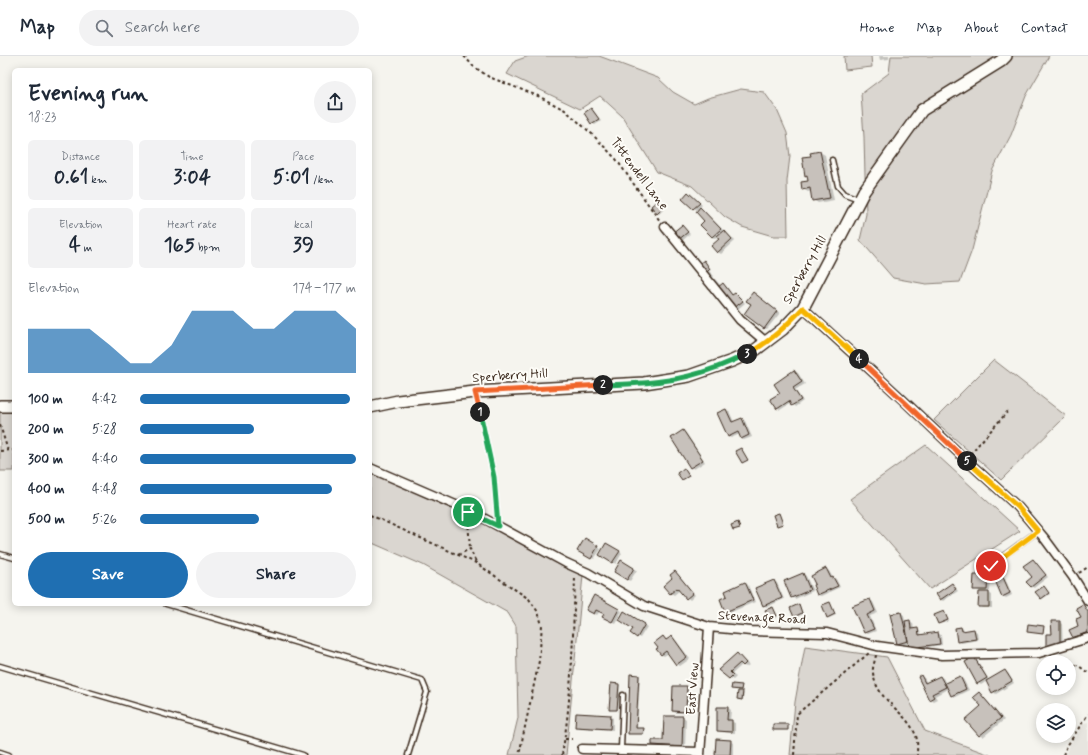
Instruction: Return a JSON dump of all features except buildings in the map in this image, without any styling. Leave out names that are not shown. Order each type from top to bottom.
[{"type":"street","name":"Sperberry Hill","points":[[372,407],[398,401],[475,392],[644,383],[689,376],[732,361],[754,351],[783,329],[803,308],[864,191],[922,110],[1006,56]]},
{"type":"street","name":"Tittendell Lane","points":[[665,227],[740,320],[766,342]]},
{"type":"street","points":[[803,308],[1018,507],[1074,577],[1088,601]]},
{"type":"street","points":[[0,406],[12,406]]},
{"type":"street","name":"Stevenage Road","points":[[372,469],[498,526],[566,563],[588,573],[644,606],[709,627],[751,632],[827,633],[877,646],[942,656],[1039,653],[1088,638]]},
{"type":"street","name":"East View","points":[[700,754],[709,627]]},
{"type":"street","points":[[582,749],[621,749],[700,754]]},
{"type":"lane","points":[[832,160],[838,186],[844,194],[860,199]]},
{"type":"lane","points":[[991,566],[1038,531]]},
{"type":"lane","points":[[0,554],[12,557]]},
{"type":"lane","points":[[173,606],[422,680],[427,692],[408,755]]},
{"type":"lane","points":[[0,666],[303,755]]},
{"type":"lane","points":[[621,749],[623,695]]},
{"type":"lane","points":[[0,752],[9,755]]},
{"type":"path","name":"Tittendell Lane","points":[[464,56],[473,66],[489,77],[538,96],[565,110],[592,134],[616,159],[665,227]]},
{"type":"path","points":[[475,392],[494,477],[498,526]]},
{"type":"path","points":[[965,459],[1009,410]]},
{"type":"path","points":[[0,425],[8,451]]},
{"type":"path","points":[[0,452],[12,450]]},
{"type":"path","points":[[468,512],[470,549],[476,563]]},
{"type":"path","points":[[372,516],[476,563],[529,599],[538,612],[542,625],[539,662],[519,755]]},
{"type":"path","points":[[458,555],[470,549]]},
{"type":"path","points":[[562,755],[565,739],[571,671],[576,575]]},
{"type":"path","points":[[794,755],[797,714],[877,646]]},
{"type":"path","points":[[877,646],[873,672],[877,686],[885,699],[902,714],[916,737],[917,755]]},
{"type":"path","points":[[1076,665],[1088,673]]},
{"type":"path","points":[[1063,755],[1067,746],[1088,714]]},
{"type":"path","points":[[565,739],[572,738]]},
{"type":"shaded area","points":[[529,56],[599,56],[658,78],[673,92],[694,104],[708,98],[741,89],[764,92],[777,110],[787,133],[790,156],[787,181],[788,236],[773,236],[742,227],[725,217],[692,186],[657,172],[622,116],[600,96],[580,109],[507,74],[515,61]]},
{"type":"shaded area","points":[[844,56],[871,56],[872,67],[845,70]]},
{"type":"shaded area","points":[[891,56],[1049,56],[1026,96],[1011,135],[992,171],[972,250],[960,282],[926,284],[893,278],[860,240],[866,214],[864,137],[861,94],[889,73]]},
{"type":"shaded area","points":[[994,360],[1066,416],[1001,480],[934,420]]},
{"type":"shaded area","points":[[0,412],[12,412],[12,471],[0,471]]},
{"type":"shaded area","points":[[926,445],[1020,531],[930,589],[850,499]]},
{"type":"shaded area","points":[[372,473],[463,514],[480,519],[583,575],[566,755],[509,755],[518,718],[516,626],[508,613],[423,565],[372,543]]},
{"type":"shaded area","points":[[805,646],[887,657],[925,731],[990,755],[790,755],[795,702]]},
{"type":"shaded area","points":[[1088,722],[1088,755],[1066,755],[1071,743],[1076,743],[1076,736],[1084,723]]},
{"type":"route","points":[[468,512],[474,513],[498,526],[494,477],[475,392],[644,383],[689,376],[732,361],[754,351],[783,329],[803,308],[1018,507],[1038,531],[991,566]]}]
